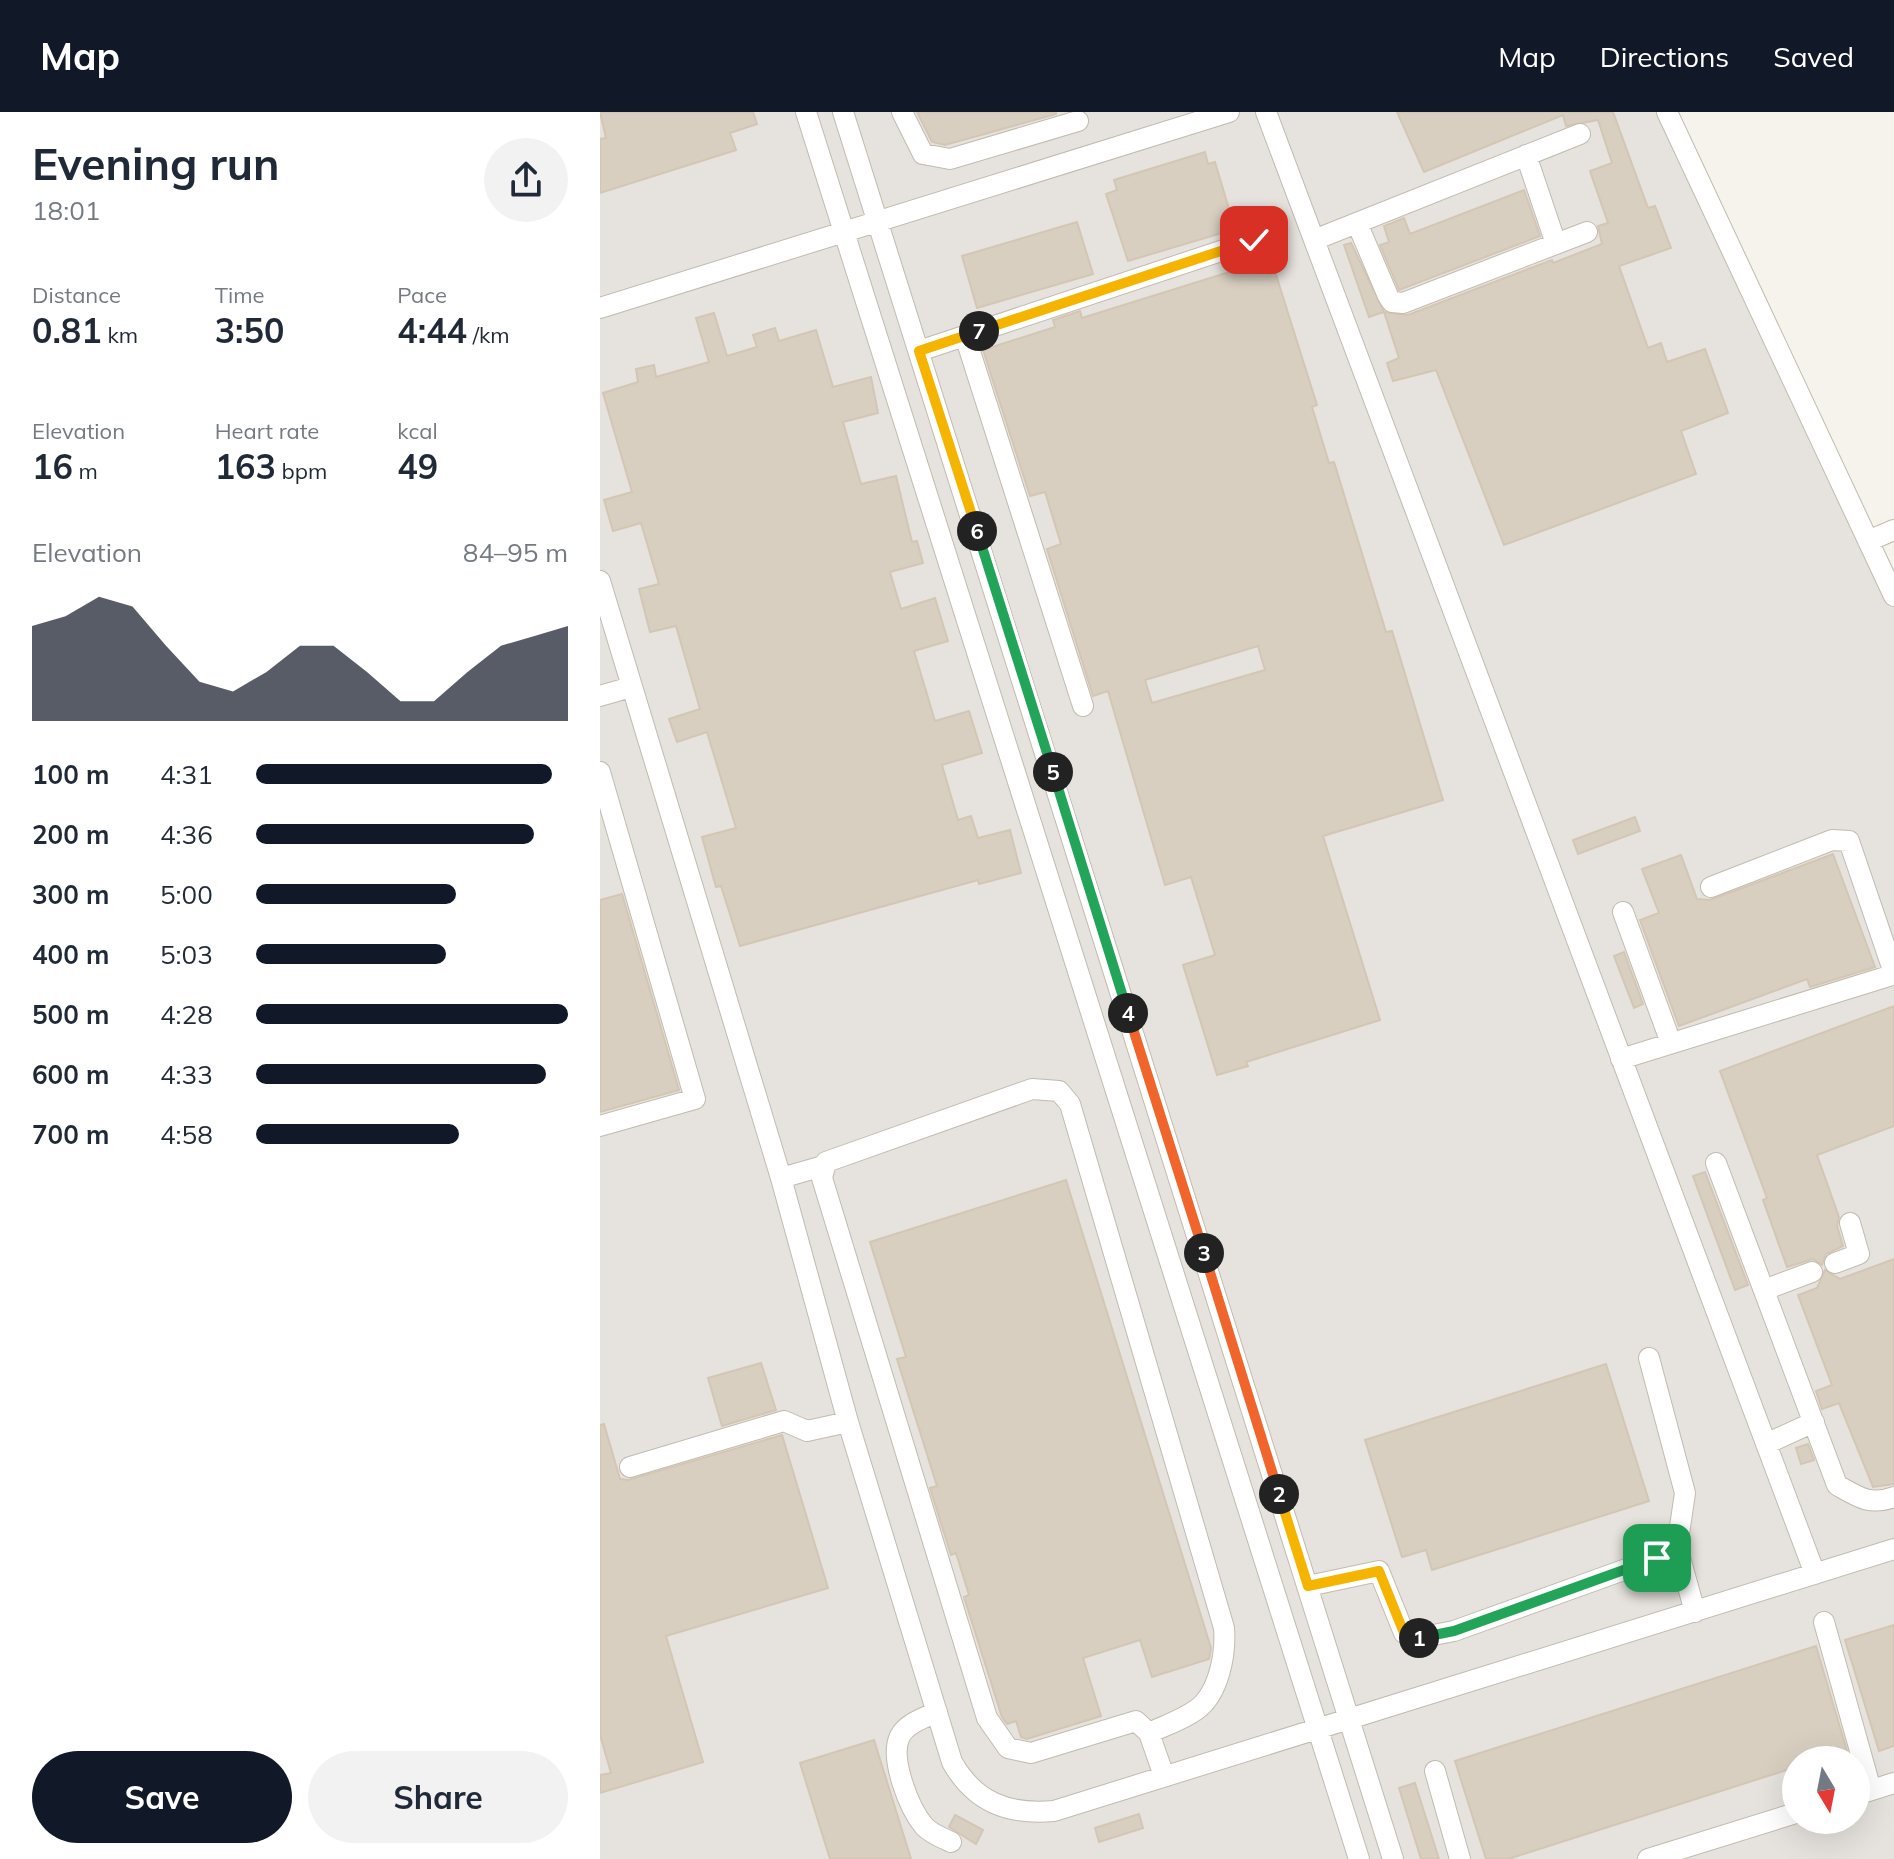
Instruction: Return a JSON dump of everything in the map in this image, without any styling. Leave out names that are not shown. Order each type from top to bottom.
[{"type":"street","points":[[806,112],[1359,1859]]},
{"type":"street","points":[[843,112],[1393,1859]]},
{"type":"street","points":[[902,112],[923,154],[950,159],[1076,117],[1089,156]]},
{"type":"street","points":[[600,308],[1229,112]]},
{"type":"street","points":[[1266,112],[1815,1574]]},
{"type":"street","points":[[1667,112],[1894,596]]},
{"type":"street","points":[[1314,240],[1580,134]]},
{"type":"street","points":[[1526,155],[1556,244]]},
{"type":"street","points":[[1357,223],[1392,302],[1403,303],[1587,232]]},
{"type":"street","points":[[919,351],[1254,240]]},
{"type":"street","points":[[965,336],[1083,706]]},
{"type":"street","points":[[1868,541],[1894,530]]},
{"type":"street","points":[[600,581],[781,1178],[848,1422],[937,1712],[959,1774],[984,1800],[1008,1810],[1028,1813],[1054,1811],[1894,1549]]},
{"type":"street","points":[[600,696],[631,687]]},
{"type":"street","points":[[600,772],[695,1099],[600,1126]]},
{"type":"street","points":[[1621,1059],[1889,976],[1893,970],[1849,841],[1832,840],[1711,887]]},
{"type":"street","points":[[1623,912],[1671,1043]]},
{"type":"street","points":[[1072,953],[1106,942]]},
{"type":"street","points":[[781,1178],[823,1166],[835,1157],[1032,1089],[1059,1091],[1070,1104],[1224,1628],[1225,1647],[1220,1671],[1198,1710],[1149,1733]]},
{"type":"street","points":[[1716,1163],[1837,1485],[1863,1501],[1881,1502],[1894,1497]]},
{"type":"street","points":[[823,1166],[822,1178],[987,1718],[1008,1748],[1020,1753],[1031,1753],[1136,1721],[1149,1733],[1164,1776]]},
{"type":"street","points":[[1835,1263],[1859,1254],[1850,1223]]},
{"type":"street","points":[[1764,1290],[1812,1272]]},
{"type":"street","points":[[1649,1358],[1685,1493],[1677,1547],[1695,1612]]},
{"type":"street","points":[[630,1467],[784,1421],[807,1431],[848,1422]]},
{"type":"street","points":[[1766,1444],[1814,1422]]},
{"type":"street","points":[[1308,1586],[1379,1571],[1404,1633],[1418,1638],[1454,1631],[1657,1558],[1677,1547]]},
{"type":"street","points":[[1824,1622],[1852,1746]]},
{"type":"street","points":[[937,1712],[911,1724],[901,1733],[897,1745],[902,1786],[924,1827],[951,1842]]},
{"type":"street","points":[[1435,1771],[1460,1859]]},
{"type":"street","points":[[1870,1791],[1894,1783]]},
{"type":"street","points":[[1648,1859],[1782,1817]]},
{"type":"shaded area","points":[[600,112],[1670,112],[1894,594],[1894,1859],[600,1859]]},
{"type":"building","points":[[600,112],[753,112],[757,124],[730,133],[736,150],[600,193],[600,139],[606,138]]},
{"type":"building","points":[[917,112],[1056,114],[945,145],[932,142]]},
{"type":"building","points":[[1397,112],[1613,112],[1648,208],[1655,206],[1671,248],[1619,266],[1648,348],[1661,343],[1667,362],[1705,349],[1728,413],[1681,431],[1696,474],[1504,545],[1436,370],[1393,381],[1387,363],[1399,358],[1384,312],[1408,315],[1602,244],[1598,226],[1608,223],[1590,171],[1612,163],[1598,120],[1566,126],[1563,115],[1424,172]]},
{"type":"building","points":[[1205,152],[1208,164],[1215,162],[1235,229],[1128,261],[1106,194],[1117,190],[1114,180]]},
{"type":"building","points":[[1524,190],[1540,236],[1399,290],[1380,245],[1389,242],[1384,226],[1404,218],[1410,234]]},
{"type":"building","points":[[1077,222],[1093,274],[977,308],[962,256]]},
{"type":"building","points":[[1351,243],[1384,312],[1369,317],[1344,245]]},
{"type":"building","points":[[1271,259],[1317,405],[1312,407],[1329,463],[1334,462],[1386,632],[1392,631],[1443,800],[1323,836],[1380,1020],[1246,1062],[1248,1066],[1217,1075],[1183,965],[1215,955],[1191,877],[1165,885],[1108,691],[1093,696],[1047,549],[1061,544],[1045,492],[1030,496],[983,350],[1055,327],[1053,320],[1080,311],[1082,318]],"holes":[[[1258,646],[1265,670],[1152,703],[1145,680]]]},
{"type":"building","points":[[714,313],[727,356],[757,347],[753,335],[775,328],[779,341],[816,330],[833,387],[871,377],[878,413],[843,422],[861,484],[896,476],[912,542],[917,541],[923,563],[890,572],[901,609],[935,598],[948,641],[914,651],[935,721],[969,711],[982,753],[942,765],[958,820],[971,816],[978,838],[1010,830],[1021,873],[979,884],[978,880],[740,946],[721,886],[716,887],[702,837],[736,828],[707,732],[677,742],[669,719],[700,709],[676,626],[650,632],[639,589],[659,584],[641,523],[613,531],[604,500],[632,492],[603,393],[638,382],[636,369],[654,365],[656,377],[709,362],[696,318]]},
{"type":"building","points":[[1635,817],[1640,831],[1578,854],[1573,840]]},
{"type":"building","points":[[1833,854],[1875,967],[1810,987],[1807,979],[1679,1026],[1640,920],[1659,913],[1642,869],[1681,855],[1697,899],[1710,900]]},
{"type":"building","points":[[622,894],[679,1090],[600,1112],[600,900]]},
{"type":"building","points":[[1624,952],[1643,1004],[1634,1008],[1614,956]]},
{"type":"building","points":[[1894,1006],[1894,1126],[1817,1155],[1839,1217],[1837,1226],[1843,1246],[1826,1254],[1822,1265],[1813,1259],[1787,1267],[1763,1200],[1767,1198],[1720,1071]]},
{"type":"building","points":[[1705,1172],[1748,1285],[1735,1290],[1693,1176]]},
{"type":"building","points":[[1066,1180],[1211,1648],[1209,1659],[1152,1677],[1140,1640],[1083,1658],[1101,1716],[1027,1739],[1021,1737],[1016,1721],[1007,1724],[1002,1717],[964,1597],[969,1595],[956,1553],[951,1555],[930,1488],[937,1486],[897,1359],[906,1357],[870,1242]]},
{"type":"building","points":[[1894,1259],[1894,1484],[1873,1487],[1839,1403],[1822,1409],[1816,1391],[1832,1385],[1798,1295],[1817,1288],[1825,1270],[1840,1279]]},
{"type":"building","points":[[761,1363],[776,1410],[722,1426],[708,1378]]},
{"type":"building","points":[[1606,1364],[1649,1501],[1432,1570],[1426,1550],[1402,1557],[1365,1440]]},
{"type":"building","points":[[604,1424],[620,1479],[628,1480],[782,1435],[828,1588],[666,1636],[703,1762],[600,1793],[600,1775],[611,1773],[600,1735],[600,1425]]},
{"type":"building","points":[[1808,1444],[1814,1460],[1801,1464],[1796,1448]]},
{"type":"building","points":[[1894,1625],[1894,1746],[1879,1751],[1845,1640]]},
{"type":"building","points":[[1816,1646],[1846,1746],[1782,1746],[1782,1771],[1508,1859],[1486,1859],[1455,1761]]},
{"type":"building","points":[[874,1740],[911,1859],[830,1859],[800,1763]]},
{"type":"building","points":[[1415,1783],[1439,1859],[1421,1859],[1399,1788]]},
{"type":"building","points":[[1139,1814],[1143,1828],[1099,1842],[1095,1828]]},
{"type":"building","points":[[955,1815],[983,1830],[976,1844],[949,1827]]},
{"type":"route","points":[[1254,240],[919,351],[1308,1586],[1379,1571],[1404,1633],[1418,1638],[1454,1631],[1657,1558]]}]
